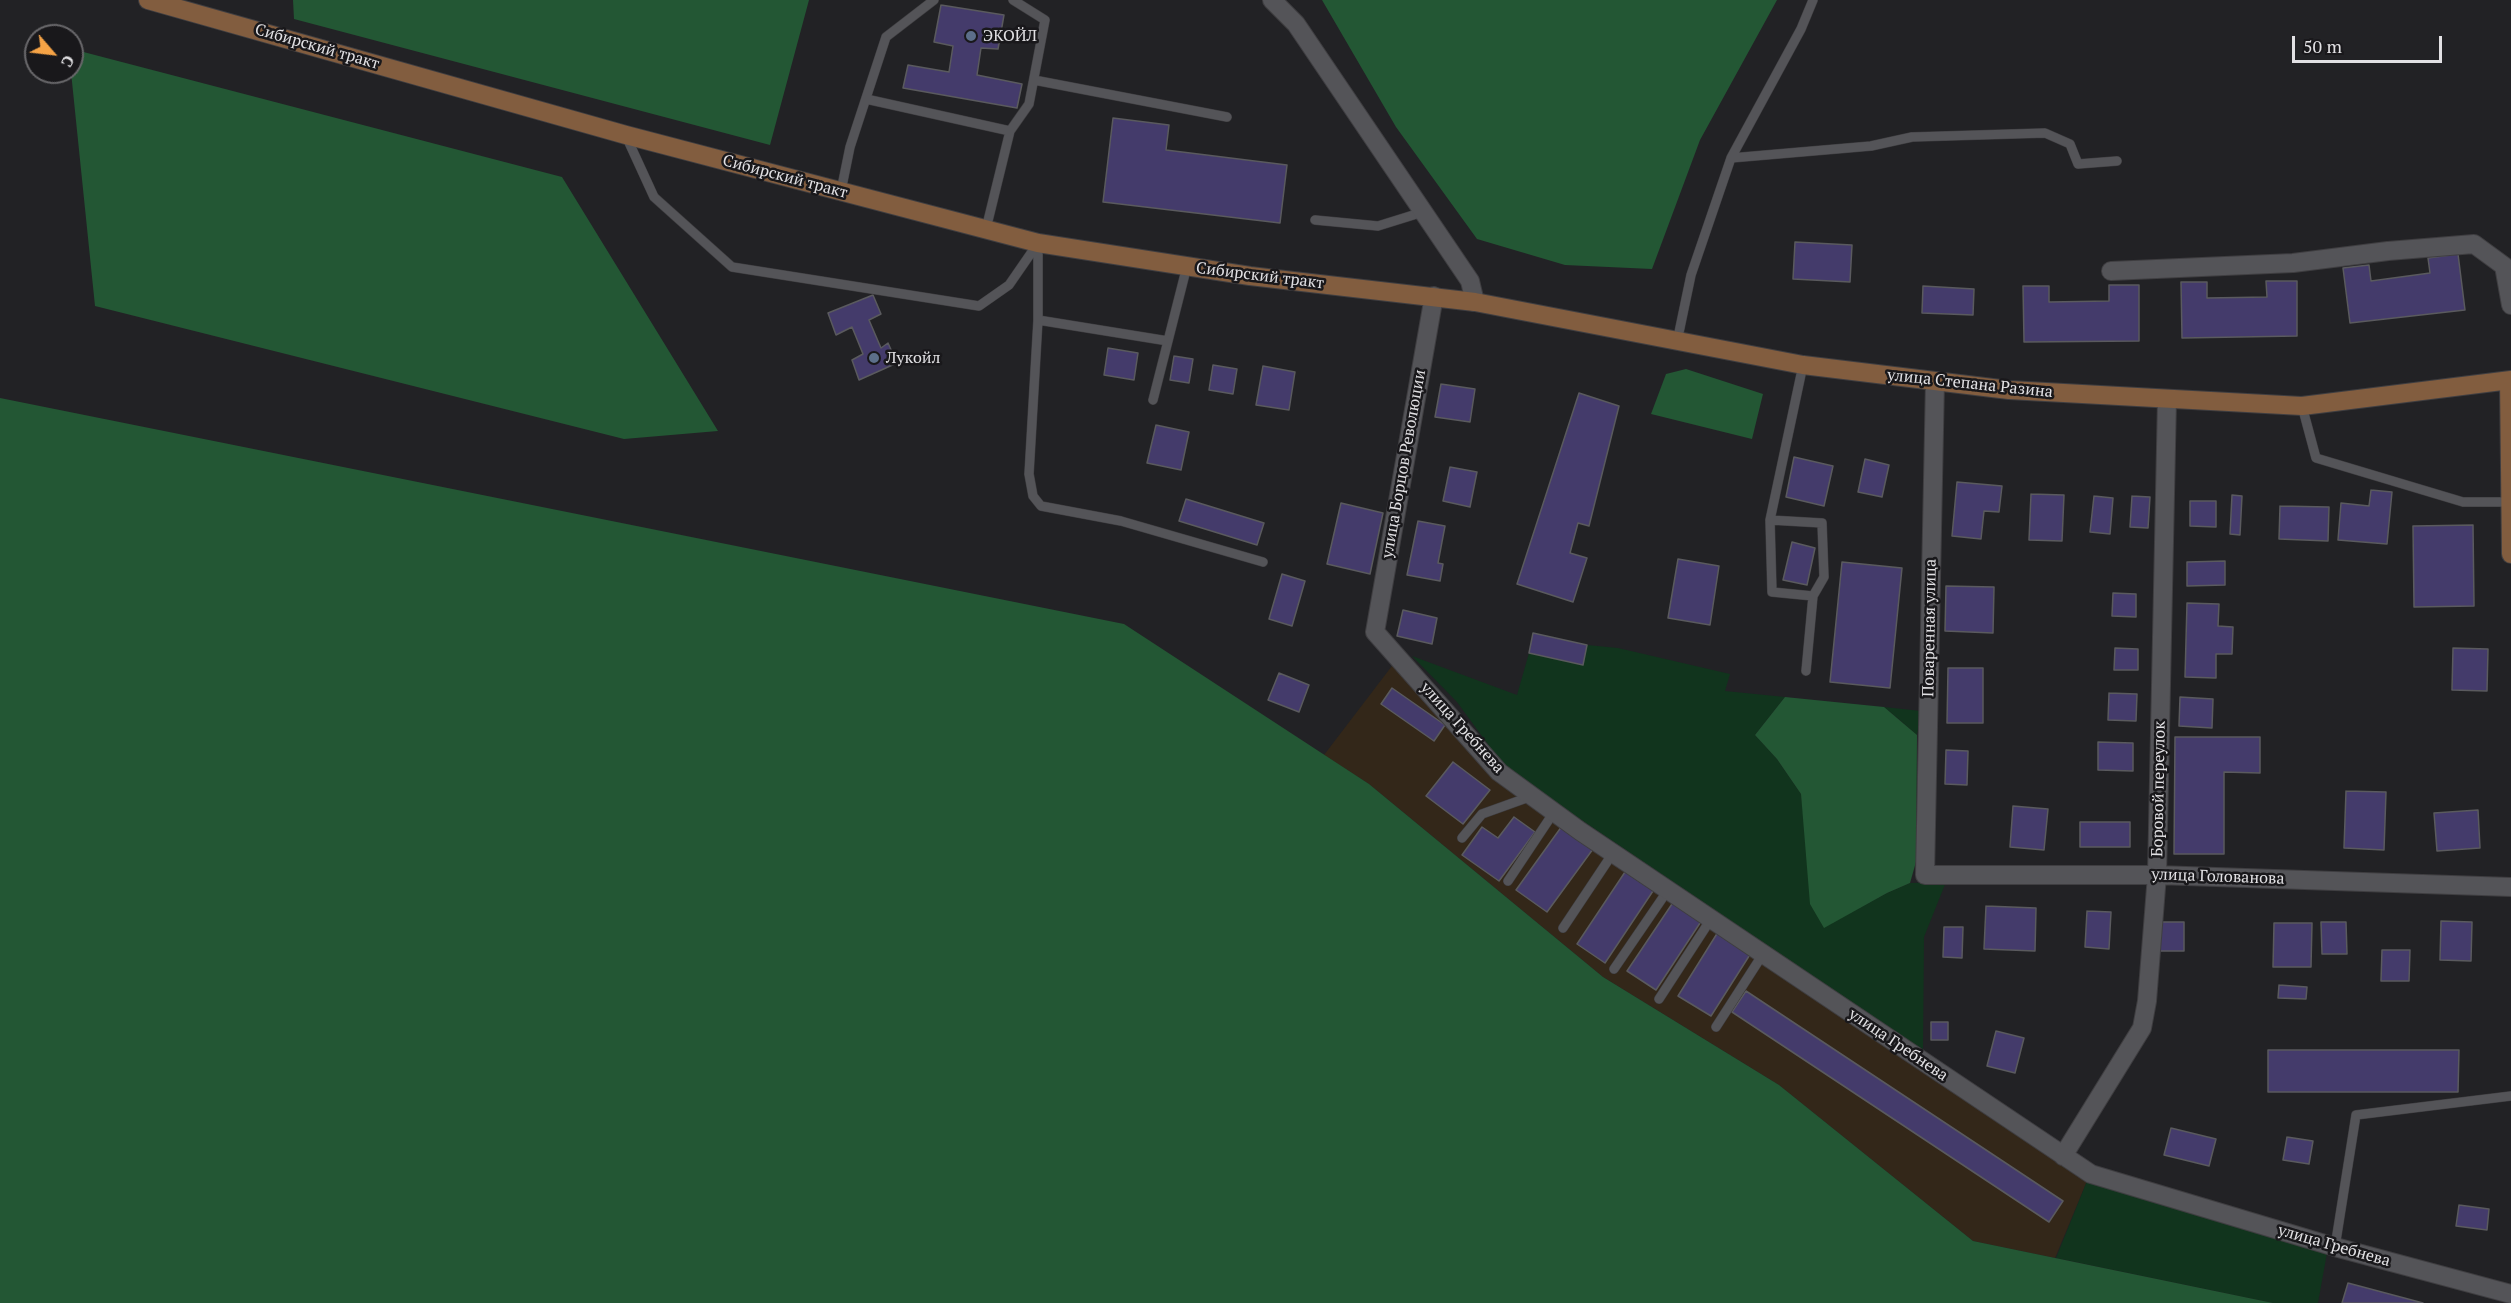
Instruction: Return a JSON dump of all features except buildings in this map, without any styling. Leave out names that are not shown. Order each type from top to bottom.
[{"type":"main road","name":"Сибирский тракт","points":[[148,0],[626,135],[1038,243],[1250,276],[1434,296]]},
{"type":"main road","name":"улица Степана Разина","points":[[1434,296],[1803,365],[2009,390],[2302,406],[2510,380]]},
{"type":"main road","points":[[2510,380],[2511,554]]},
{"type":"street","points":[[1272,0],[1296,24],[1470,281],[1475,302]]},
{"type":"street","points":[[2111,271],[2293,263],[2388,250],[2474,244],[2504,266],[2511,305]]},
{"type":"street","name":"улица Борцов Революции","points":[[1375,632],[1434,296]]},
{"type":"street","name":"Поваренная улица","points":[[1925,875],[1935,381]]},
{"type":"street","name":"Боровой переулок","points":[[2063,1156],[2142,1028],[2157,875],[2167,399]]},
{"type":"street","name":"улица Гребнева","points":[[1375,632],[1499,772],[1613,853],[2091,1174],[2336,1247],[2511,1294]]},
{"type":"street","name":"улица Голованова","points":[[1925,875],[2157,875],[2511,887]]},
{"type":"lane","points":[[841,191],[850,147],[886,37],[934,0]]},
{"type":"lane","points":[[986,229],[1010,131],[1029,104],[1045,20],[1013,0]]},
{"type":"lane","points":[[1677,342],[1691,275],[1731,158],[1801,29],[1814,0]]},
{"type":"lane","points":[[1034,80],[1227,117]]},
{"type":"lane","points":[[866,99],[1010,131]]},
{"type":"lane","points":[[1731,158],[1872,146],[1912,137],[2044,133],[2070,144],[2078,164],[2116,161]]},
{"type":"lane","points":[[626,135],[654,197],[732,267],[979,306],[1009,285],[1038,243]]},
{"type":"lane","points":[[1315,220],[1378,225],[1423,212]]},
{"type":"lane","points":[[1038,243],[1038,320],[1029,474],[1033,495],[1041,506],[1121,521],[1263,562]]},
{"type":"lane","points":[[1153,400],[1187,266]]},
{"type":"lane","points":[[1038,320],[1168,341]]},
{"type":"lane","points":[[1803,365],[1770,520],[1772,592],[1813,596]]},
{"type":"lane","points":[[2302,406],[2316,458],[2463,502],[2510,501]]},
{"type":"lane","points":[[1770,520],[1822,523],[1824,577],[1813,596],[1806,671]]},
{"type":"lane","points":[[1462,838],[1482,814],[1532,796]]},
{"type":"lane","points":[[1508,880],[1554,812]]},
{"type":"lane","points":[[1563,928],[1613,853]]},
{"type":"lane","points":[[1614,969],[1668,890]]},
{"type":"lane","points":[[1659,999],[1711,919]]},
{"type":"lane","points":[[1716,1027],[1763,954]]},
{"type":"lane","points":[[2336,1247],[2356,1114],[2511,1096]]},
{"type":"shaded area","points":[[1395,662],[1494,774],[2087,1181],[2055,1258],[1973,1241],[1779,1085],[1603,977],[1369,784],[1324,755]]},
{"type":"green space","points":[[293,0],[809,0],[770,145],[294,19]]},
{"type":"green space","points":[[1322,0],[1777,0],[1700,140],[1652,269],[1565,265],[1477,239],[1396,127]]},
{"type":"green space","points":[[84,52],[562,177],[718,431],[624,439],[95,306],[72,84],[84,84]]},
{"type":"green space","points":[[1686,369],[1763,394],[1752,439],[1651,414],[1666,374]]},
{"type":"green space","points":[[0,398],[1124,624],[1369,784],[1603,977],[1779,1085],[1973,1241],[2273,1303],[0,1303]]},
{"type":"green space","points":[[1587,645],[1618,648],[1730,674],[1725,691],[1785,697],[1755,735],[1777,759],[1801,794],[1807,848],[1824,927],[1910,883],[1946,882],[1924,937],[1923,1051],[1506,769],[1457,702],[1412,656],[1517,695],[1529,653],[1583,665]]},
{"type":"green space","points":[[1785,697],[1884,707],[1917,735],[1916,862],[1910,883],[1887,893],[1824,928],[1810,904],[1801,794],[1777,759],[1755,735]]},
{"type":"green space","points":[[1884,707],[1921,711],[1917,735],[1895,716]]},
{"type":"green space","points":[[2087,1181],[2327,1253],[2318,1303],[2273,1303],[2056,1258]]},
{"type":"place","name":"ЭКОЙЛ","points":[[971,36]]},
{"type":"place","name":"Лукойл","points":[[874,358]]}]
